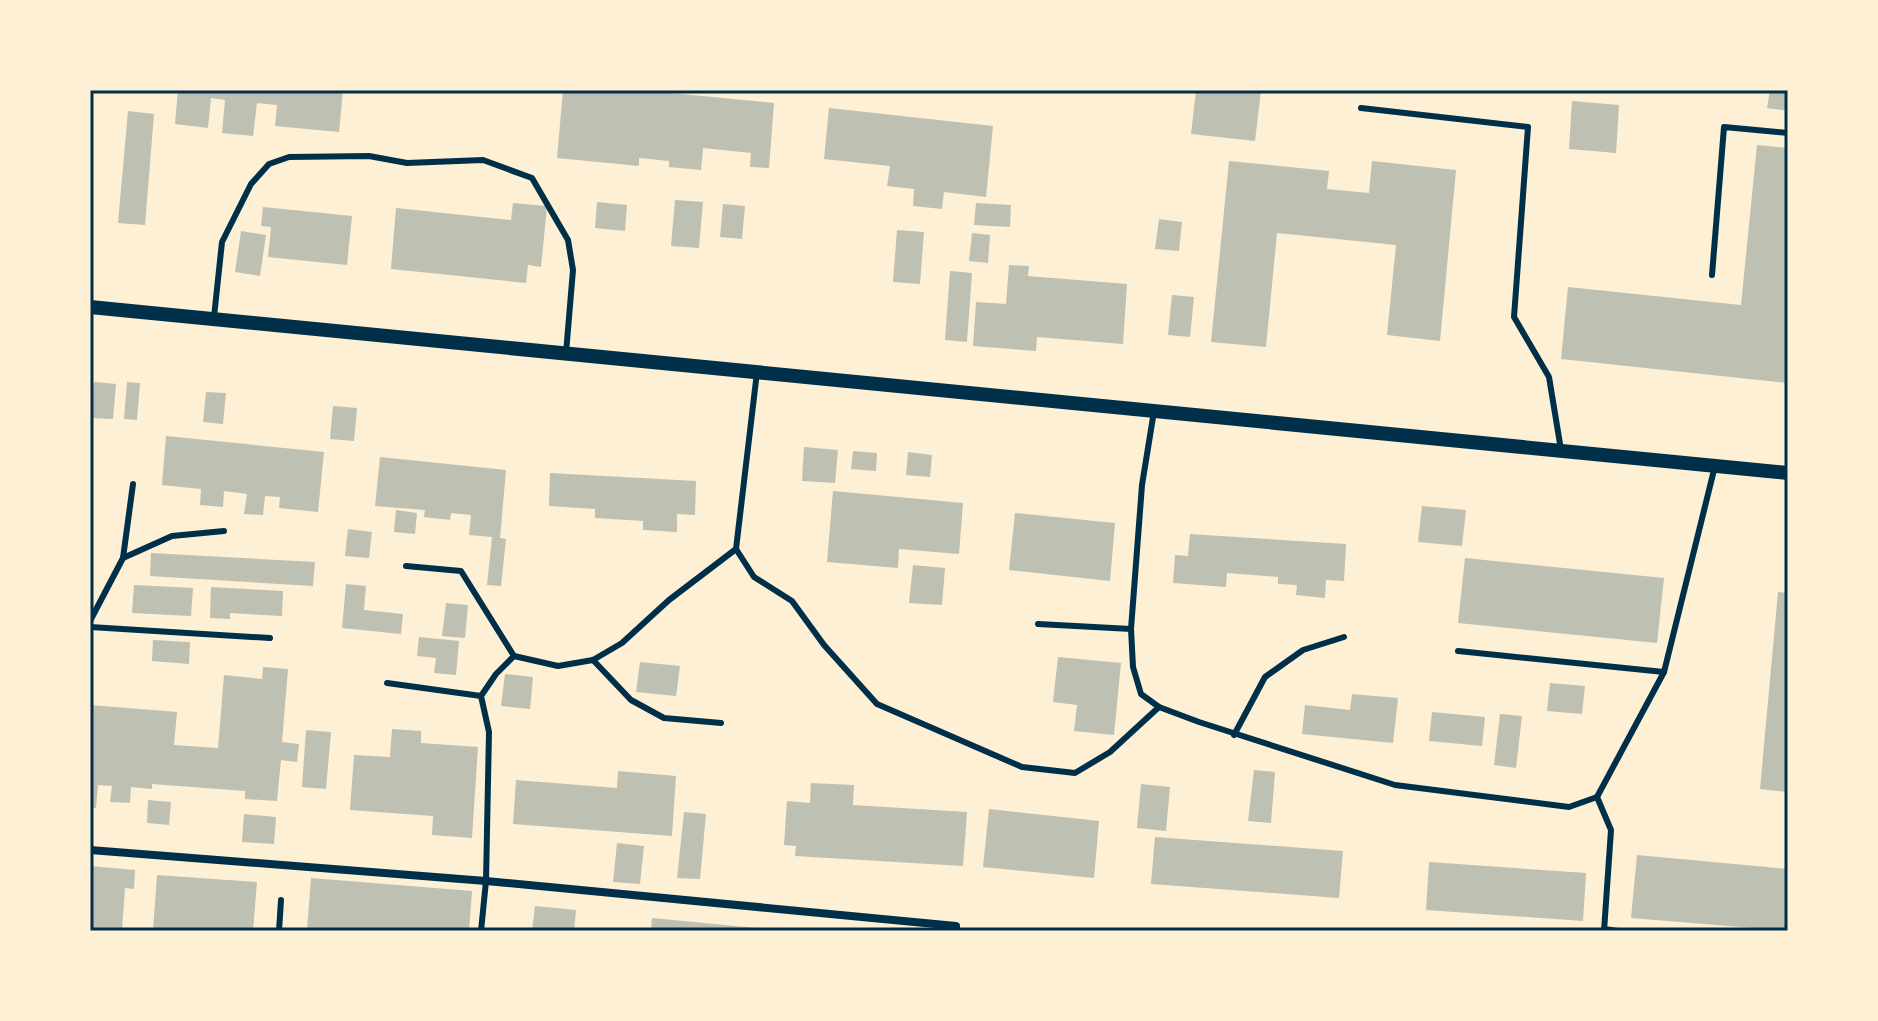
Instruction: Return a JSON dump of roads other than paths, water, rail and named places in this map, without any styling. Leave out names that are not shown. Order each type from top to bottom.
[{"type":"street","points":[[90,307],[1788,473]]},
{"type":"street","points":[[90,850],[486,881],[956,926],[956,931]]},
{"type":"lane","points":[[1361,108],[1528,127],[1514,317],[1549,377],[1561,450]]},
{"type":"lane","points":[[1712,275],[1724,127],[1788,133]]},
{"type":"lane","points":[[214,319],[222,242],[251,184],[269,164],[289,157],[369,156],[407,163],[483,160],[532,178],[568,240],[573,270],[566,353]]},
{"type":"lane","points":[[757,372],[736,549],[754,577],[792,601],[824,645],[877,704],[1022,767],[1075,773],[1110,752],[1159,707]]},
{"type":"lane","points":[[1154,411],[1142,485],[1131,629],[1133,667],[1141,694],[1159,707],[1234,735],[1395,785],[1569,807],[1597,797],[1664,672],[1715,466]]},
{"type":"lane","points":[[90,621],[123,558],[133,484]]},
{"type":"lane","points":[[123,558],[172,536],[224,531]]},
{"type":"lane","points":[[406,566],[461,571],[514,656],[558,666],[593,660],[622,643],[669,600],[736,549]]},
{"type":"lane","points":[[90,599],[100,601]]},
{"type":"lane","points":[[1038,624],[1131,629]]},
{"type":"lane","points":[[90,627],[270,638]]},
{"type":"lane","points":[[1234,735],[1265,677],[1303,650],[1344,637]]},
{"type":"lane","points":[[1458,651],[1664,672]]},
{"type":"lane","points":[[481,931],[486,881],[489,732],[481,696],[496,674],[514,656]]},
{"type":"lane","points":[[593,660],[631,700],[664,718],[721,723]]},
{"type":"lane","points":[[387,683],[481,696]]},
{"type":"lane","points":[[1597,797],[1611,830],[1604,930],[1618,931]]},
{"type":"lane","points":[[279,931],[281,900]]}]
